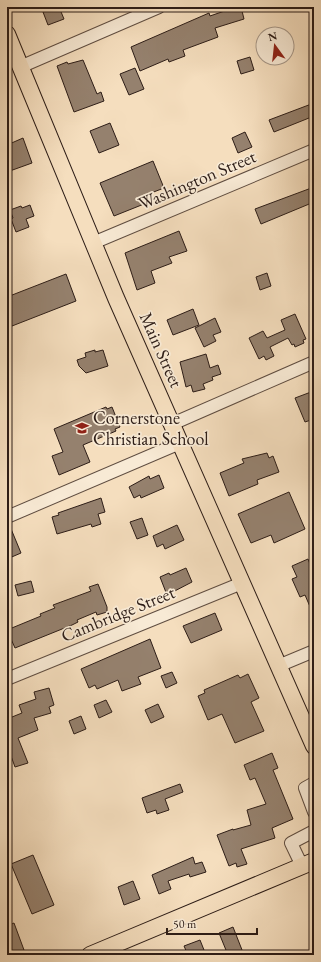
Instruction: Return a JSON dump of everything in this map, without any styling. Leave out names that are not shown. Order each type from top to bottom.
[{"type":"main road","name":"Main Street","points":[[7,34],[93,243],[314,746]]},
{"type":"main road","points":[[90,955],[308,864]]},
{"type":"street","points":[[20,67],[159,7]]},
{"type":"street","name":"Washington Street","points":[[93,243],[314,150]]},
{"type":"street","points":[[172,424],[314,362]]},
{"type":"street","points":[[7,517],[180,443]]},
{"type":"street","name":"Cambridge Street","points":[[7,680],[242,583]]},
{"type":"street","points":[[278,666],[314,651]]},
{"type":"street","points":[[314,783],[305,788],[314,812]]},
{"type":"street","points":[[308,864],[291,843],[314,832]]},
{"type":"building","points":[[59,7],[64,19],[48,25],[43,12]]},
{"type":"building","points":[[236,7],[241,7],[244,19],[215,28],[218,37],[183,50],[185,56],[169,62],[168,59],[140,71],[131,47],[209,13],[210,16]]},
{"type":"building","points":[[250,57],[254,70],[241,74],[237,61]]},
{"type":"building","points":[[83,60],[97,94],[101,92],[104,101],[74,112],[57,66],[67,62],[68,64]]},
{"type":"building","points":[[135,68],[144,89],[129,95],[120,74]]},
{"type":"building","points":[[314,103],[314,116],[274,132],[269,120]]},
{"type":"building","points":[[110,123],[119,145],[99,153],[90,131]]},
{"type":"building","points":[[245,132],[252,147],[238,153],[232,138]]},
{"type":"building","points":[[23,138],[32,163],[7,172],[7,145]]},
{"type":"building","points":[[153,161],[164,188],[151,193],[154,200],[114,216],[100,183]]},
{"type":"building","points":[[314,187],[314,202],[261,224],[255,209]]},
{"type":"building","points":[[30,205],[34,216],[26,219],[29,227],[16,232],[11,219],[13,218],[10,210],[21,206],[22,208]]},
{"type":"building","points":[[179,231],[187,251],[169,257],[172,263],[151,271],[155,283],[137,290],[125,253]]},
{"type":"building","points":[[267,273],[271,286],[260,290],[256,277]]},
{"type":"building","points":[[66,274],[76,301],[12,326],[10,322],[7,323],[7,297]]},
{"type":"building","points":[[193,309],[199,325],[173,335],[167,320]]},
{"type":"building","points":[[295,314],[306,339],[303,340],[304,343],[295,347],[288,338],[270,347],[274,356],[266,360],[264,356],[259,359],[249,338],[263,331],[267,338],[285,330],[281,320]]},
{"type":"building","points":[[215,318],[221,332],[213,335],[216,341],[204,347],[195,328]]},
{"type":"building","points":[[95,350],[95,352],[103,350],[108,366],[86,373],[79,366],[77,360],[86,357],[85,353]]},
{"type":"building","points":[[206,354],[210,368],[218,365],[221,374],[212,377],[213,380],[203,384],[205,389],[193,392],[191,385],[186,387],[180,362]]},
{"type":"building","points":[[311,392],[314,400],[314,419],[305,422],[295,398]]},
{"type":"building","points":[[106,407],[107,409],[112,407],[120,427],[115,429],[116,431],[83,445],[90,462],[59,475],[52,456],[63,452],[54,429]]},
{"type":"building","points":[[267,453],[269,458],[273,456],[279,472],[257,480],[258,484],[229,496],[220,473],[244,463],[242,459]]},
{"type":"building","points":[[159,475],[164,488],[141,498],[140,495],[134,498],[129,487],[149,476],[150,479]]},
{"type":"building","points":[[289,492],[305,529],[274,543],[271,535],[251,543],[238,514]]},
{"type":"building","points":[[101,498],[105,512],[98,514],[101,524],[92,527],[91,524],[57,534],[52,517],[59,515],[58,513]]},
{"type":"building","points":[[142,518],[148,535],[137,539],[130,522]]},
{"type":"building","points":[[7,524],[9,524],[21,553],[7,559]]},
{"type":"building","points":[[177,525],[184,540],[165,549],[163,544],[157,547],[153,536]]},
{"type":"building","points":[[308,559],[314,574],[314,616],[305,595],[300,597],[292,579],[297,577],[292,566]]},
{"type":"building","points":[[186,568],[192,582],[167,595],[160,577],[169,573],[170,575]]},
{"type":"building","points":[[31,581],[34,592],[18,596],[15,585]]},
{"type":"building","points":[[98,584],[107,607],[107,612],[97,615],[96,612],[77,620],[78,622],[72,625],[15,648],[7,630],[41,616],[40,614],[55,608],[53,605],[91,591],[89,587]]},
{"type":"building","points":[[215,613],[222,630],[191,643],[183,626]]},
{"type":"building","points":[[150,639],[161,668],[138,677],[141,684],[122,691],[118,680],[97,689],[95,685],[89,688],[81,669]]},
{"type":"building","points":[[172,672],[177,683],[166,688],[161,676]]},
{"type":"building","points":[[248,674],[259,698],[251,702],[264,731],[235,743],[222,714],[208,720],[198,696],[205,693],[204,690],[238,675],[240,678]]},
{"type":"building","points":[[49,688],[54,705],[49,707],[51,713],[34,718],[38,730],[18,738],[28,763],[15,767],[7,745],[7,719],[22,713],[19,705],[36,699],[34,692]]},
{"type":"building","points":[[106,700],[112,712],[99,718],[94,705]]},
{"type":"building","points":[[158,704],[164,717],[151,723],[145,710]]},
{"type":"building","points":[[81,716],[86,729],[74,734],[69,721]]},
{"type":"building","points":[[272,753],[278,768],[273,770],[293,819],[272,828],[275,838],[241,849],[247,864],[237,867],[236,863],[229,866],[217,835],[233,829],[251,825],[247,810],[266,804],[255,778],[250,780],[244,765]]},
{"type":"building","points":[[180,784],[183,792],[165,799],[169,810],[157,814],[156,810],[147,813],[142,798]]},
{"type":"building","points":[[33,855],[54,905],[32,914],[11,864]]},
{"type":"building","points":[[193,857],[195,864],[202,862],[206,872],[190,877],[189,874],[168,881],[171,889],[159,894],[152,875]]},
{"type":"building","points":[[133,881],[140,899],[124,905],[118,887]]},
{"type":"building","points":[[14,923],[24,950],[9,955],[7,949],[7,926]]},
{"type":"building","points":[[233,927],[244,955],[228,955],[219,933]]},
{"type":"building","points":[[200,940],[206,955],[188,955],[184,946]]},
{"type":"place","name":"Cornerstone Christian School","points":[[82,428]]}]
